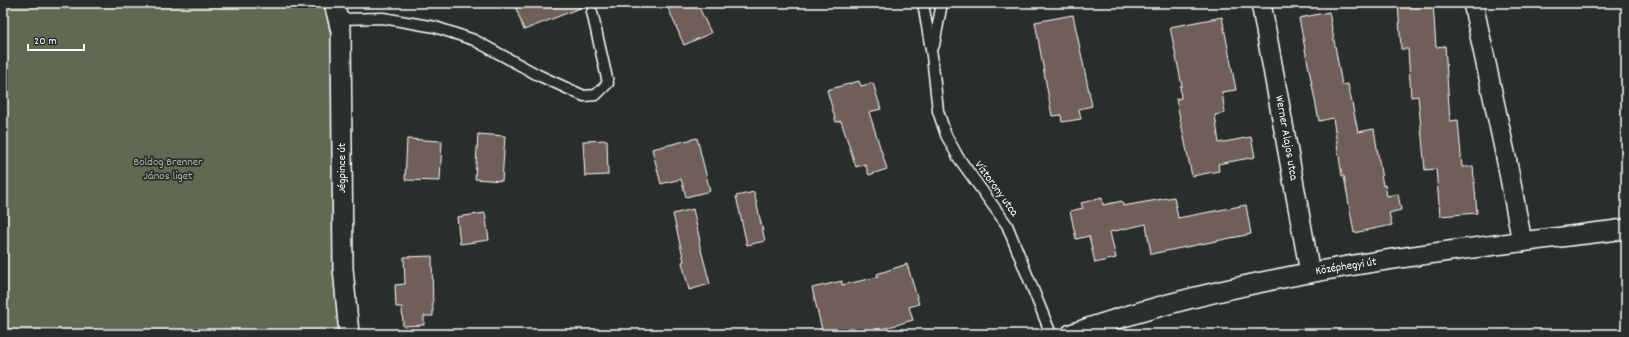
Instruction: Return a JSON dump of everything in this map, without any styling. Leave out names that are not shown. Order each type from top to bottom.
[{"type":"street","name":"Werner Alajos utca","points":[[1261,3],[1310,272]]},
{"type":"street","points":[[1473,3],[1512,183],[1522,242]]},
{"type":"street","name":"Jégpince út","points":[[336,11],[341,31],[343,268],[349,334]]},
{"type":"street","name":"Középhegyi út","points":[[1071,334],[1178,301],[1282,277],[1522,242],[1626,229]]},
{"type":"lane","name":"Víztorony utca","points":[[923,3],[932,56],[938,111],[946,135],[958,157],[1007,225],[1051,334]]},
{"type":"lane","name":"Víztorony utca","points":[[932,56],[942,3]]},
{"type":"lane","points":[[336,11],[435,27],[474,40],[538,75],[584,96],[596,95],[608,83],[592,12]]},
{"type":"green space","name":"Boldog Brenner János liget","points":[[3,3],[324,3],[332,43],[342,334],[3,334]]},
{"type":"building","points":[[514,3],[590,3],[590,4],[524,30]]},
{"type":"building","points":[[666,3],[697,3],[711,33],[684,45]]},
{"type":"building","points":[[1398,3],[1433,3],[1436,47],[1445,46],[1450,121],[1458,120],[1462,167],[1473,166],[1477,213],[1440,216],[1436,169],[1425,170],[1418,96],[1411,97],[1408,49],[1401,49]]},
{"type":"building","points":[[1329,12],[1342,85],[1348,84],[1358,132],[1374,129],[1383,186],[1385,185],[1387,196],[1398,194],[1401,210],[1389,213],[1392,225],[1354,233],[1344,176],[1342,176],[1333,118],[1319,121],[1299,18]]},
{"type":"building","points":[[1073,15],[1092,106],[1079,109],[1081,119],[1062,122],[1061,115],[1052,116],[1035,22]]},
{"type":"building","points":[[1222,17],[1236,90],[1222,92],[1225,113],[1215,115],[1219,143],[1251,137],[1255,157],[1218,164],[1219,171],[1192,176],[1176,99],[1181,98],[1180,86],[1182,86],[1170,27]]},
{"type":"building","points":[[859,81],[861,86],[873,83],[881,109],[869,112],[887,169],[869,175],[865,164],[856,167],[841,121],[836,122],[827,90]]},
{"type":"building","points":[[478,134],[505,136],[502,181],[475,179]]},
{"type":"building","points":[[697,138],[710,191],[686,197],[681,179],[661,184],[652,149]]},
{"type":"building","points":[[407,139],[442,141],[440,181],[405,180]]},
{"type":"building","points":[[607,140],[608,175],[585,176],[583,141]]},
{"type":"building","points":[[754,192],[765,241],[747,245],[736,196]]},
{"type":"building","points":[[1174,197],[1178,218],[1246,205],[1251,234],[1151,254],[1146,224],[1110,232],[1116,258],[1095,263],[1089,236],[1076,239],[1070,211],[1083,208],[1081,203],[1102,198],[1103,205],[1122,201],[1123,206]]},
{"type":"building","points":[[693,209],[699,242],[710,284],[689,290],[673,214]]},
{"type":"building","points":[[485,213],[489,240],[460,244],[457,217]]},
{"type":"building","points":[[432,256],[433,316],[424,316],[424,325],[403,326],[402,307],[396,307],[395,285],[405,284],[404,257]]},
{"type":"building","points":[[907,264],[919,304],[909,307],[913,320],[865,334],[823,334],[812,288],[842,281],[842,285],[878,277],[877,274]]}]
